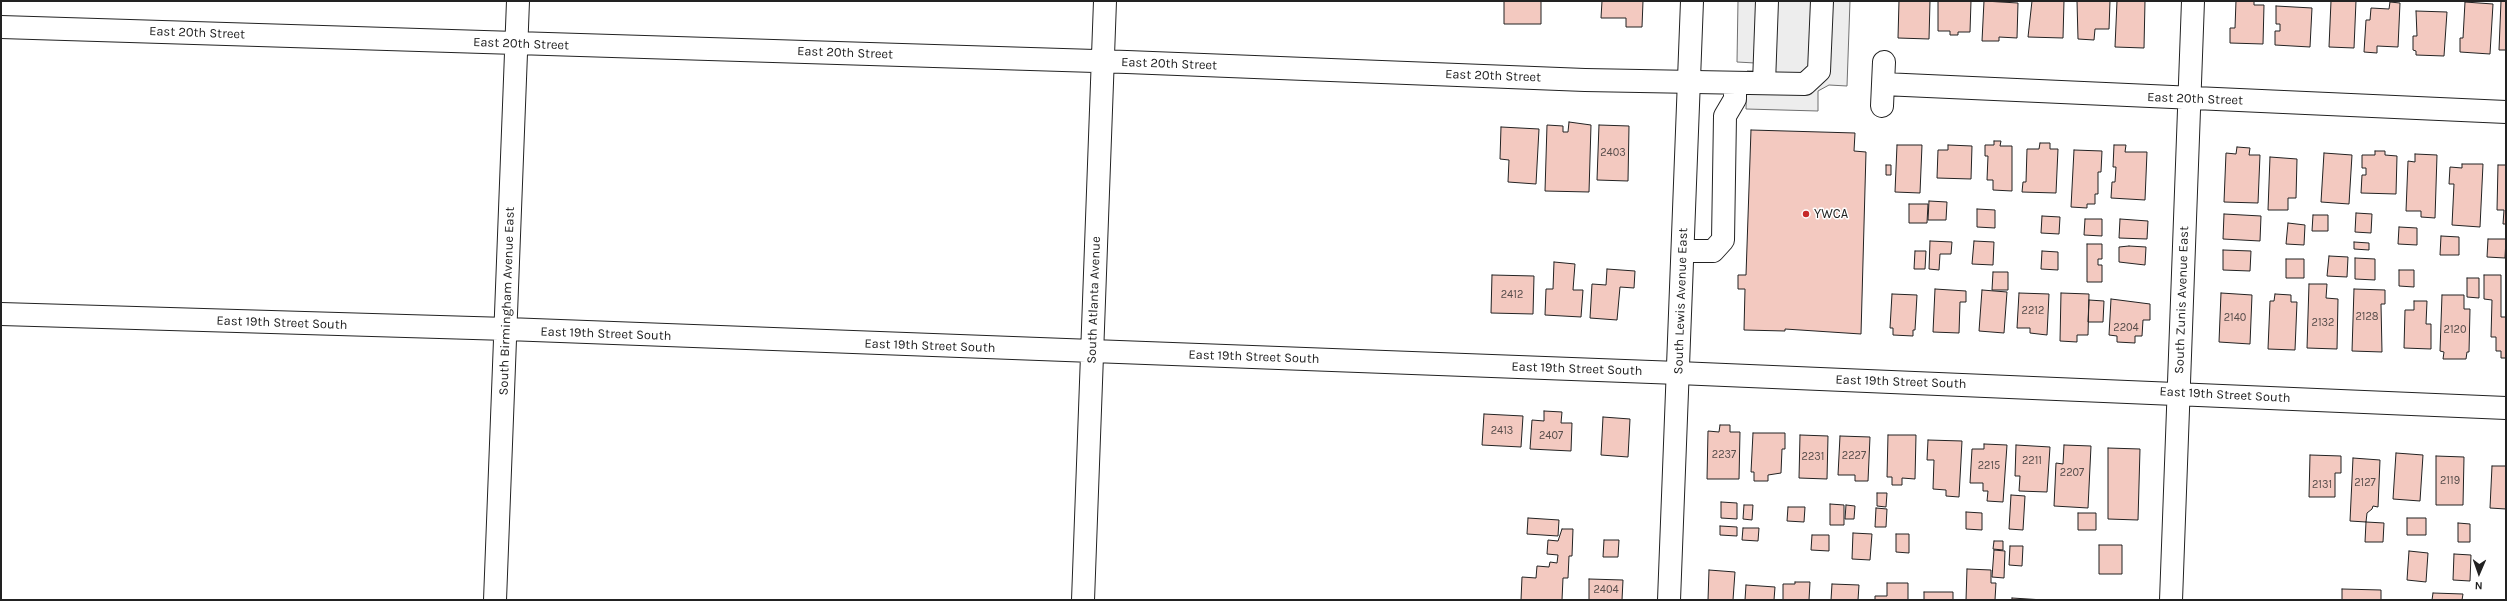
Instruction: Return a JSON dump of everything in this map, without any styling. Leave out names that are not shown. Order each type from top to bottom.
[{"type":"street","name":"South Birmingham Avenue East","points":[[495,600],[507,329],[518,1]]},
{"type":"street","name":"South Atlanta Avenue","points":[[1083,600],[1105,1]]},
{"type":"street","name":"South Lewis Avenue East","points":[[1669,600],[1684,251],[1692,1]]},
{"type":"street","points":[[1764,83],[1767,1]]},
{"type":"street","name":"East 20th Street","points":[[1,27],[1103,61],[1689,83],[1805,84],[1819,71],[1822,1]]},
{"type":"street","name":"South Zunis Avenue East","points":[[2171,600],[2193,1]]},
{"type":"street","points":[[1882,106],[1884,62]]},
{"type":"street","points":[[1684,251],[1713,250],[1723,240],[1725,116],[1735,99],[1735,83]]},
{"type":"street","name":"East 20th Street","points":[[1883,84],[2189,99],[2506,112]]},
{"type":"street","name":"East 19th Street South","points":[[1,314],[507,329],[1678,373],[2506,408]]},
{"type":"shaded area","points":[[1738,1],[1850,1],[1847,86],[1829,85],[1818,91],[1818,111],[1746,109],[1747,71],[1755,71],[1755,63],[1737,62]]},
{"type":"building","points":[[1504,1],[1541,1],[1541,24],[1504,24]]},
{"type":"building","points":[[1602,1],[1643,1],[1642,27],[1626,27],[1626,18],[1601,18]]},
{"type":"building","points":[[1899,1],[1930,1],[1929,39],[1898,38]]},
{"type":"building","points":[[1938,1],[1971,1],[1970,32],[1958,32],[1958,35],[1950,35],[1950,31],[1938,31]]},
{"type":"building","points":[[1984,1],[2018,3],[2017,38],[1999,37],[1999,41],[1982,41]]},
{"type":"building","points":[[2032,1],[2064,1],[2063,38],[2028,37]]},
{"type":"building","points":[[2077,1],[2110,1],[2109,29],[2095,29],[2094,40],[2078,39]]},
{"type":"building","points":[[2117,1],[2145,1],[2144,48],[2115,47]]},
{"type":"building","points":[[2236,1],[2254,1],[2254,5],[2264,5],[2263,44],[2230,43],[2230,28],[2235,28]]},
{"type":"building","points":[[2331,1],[2356,1],[2354,48],[2329,47]]},
{"type":"building","points":[[2501,1],[2506,1],[2506,50],[2499,50]]},
{"type":"building","points":[[2390,2],[2400,3],[2398,47],[2377,46],[2377,53],[2364,52],[2366,20],[2370,20],[2371,8],[2389,9]]},
{"type":"building","points":[[2465,2],[2493,4],[2490,54],[2460,52],[2460,38],[2463,38]]},
{"type":"building","points":[[2276,6],[2312,8],[2310,47],[2275,45],[2275,31],[2280,31],[2280,24],[2276,24]]},
{"type":"building","points":[[2416,11],[2447,12],[2444,56],[2416,55],[2416,51],[2413,50],[2413,36],[2417,36]]},
{"type":"building","points":[[1569,122],[1591,125],[1589,192],[1545,191],[1547,125],[1563,126],[1563,132],[1568,132]]},
{"type":"building","points":[[1599,125],[1629,126],[1628,181],[1597,180]]},
{"type":"building","points":[[1501,127],[1539,129],[1536,184],[1508,182],[1509,160],[1500,159]]},
{"type":"building","name":"YWCA","points":[[1751,130],[1855,133],[1854,151],[1866,152],[1861,334],[1785,329],[1785,331],[1744,330],[1745,289],[1738,289],[1738,275],[1746,275]]},
{"type":"building","points":[[1994,141],[2001,141],[2000,146],[2012,146],[2012,191],[1993,190],[1993,180],[1987,180],[1988,156],[1985,156],[1985,145],[1994,145]]},
{"type":"building","points":[[2040,143],[2050,143],[2050,149],[2058,149],[2056,193],[2022,192],[2023,182],[2026,182],[2027,149],[2039,149]]},
{"type":"building","points":[[1897,145],[1922,145],[1920,193],[1895,192]]},
{"type":"building","points":[[1948,145],[1972,146],[1971,179],[1937,178],[1938,150],[1948,150]]},
{"type":"building","points":[[2114,145],[2126,145],[2125,152],[2147,152],[2145,200],[2111,198],[2112,182],[2115,182],[2116,167],[2113,167]]},
{"type":"building","points":[[2237,147],[2250,148],[2249,155],[2260,155],[2258,203],[2224,202],[2226,153],[2236,154]]},
{"type":"building","points":[[2074,150],[2102,151],[2101,172],[2098,172],[2098,194],[2095,194],[2095,204],[2087,204],[2087,208],[2071,207]]},
{"type":"building","points":[[2375,151],[2385,151],[2385,155],[2397,156],[2396,194],[2361,193],[2362,175],[2366,175],[2366,168],[2362,168],[2362,155],[2375,155]]},
{"type":"building","points":[[2324,153],[2352,155],[2349,204],[2321,202]]},
{"type":"building","points":[[2415,154],[2437,155],[2435,218],[2421,217],[2421,211],[2406,211],[2408,161],[2415,162]]},
{"type":"building","points":[[2270,157],[2297,159],[2296,198],[2288,198],[2288,210],[2268,210]]},
{"type":"building","points":[[2462,164],[2483,164],[2480,227],[2452,225],[2454,184],[2449,184],[2450,167],[2462,168]]},
{"type":"building","points":[[1886,165],[1891,165],[1891,175],[1886,175]]},
{"type":"building","points":[[2498,165],[2506,165],[2506,224],[2503,224],[2504,210],[2497,210]]},
{"type":"building","points":[[1929,201],[1947,202],[1946,220],[1928,220]]},
{"type":"building","points":[[1909,204],[1928,204],[1927,223],[1909,223]]},
{"type":"building","points":[[1977,209],[1995,210],[1995,228],[1977,227]]},
{"type":"building","points":[[2356,213],[2372,214],[2371,233],[2355,232]]},
{"type":"building","points":[[2224,214],[2261,216],[2260,241],[2223,239]]},
{"type":"building","points":[[2313,215],[2328,215],[2328,231],[2312,231]]},
{"type":"building","points":[[2042,216],[2060,217],[2059,234],[2041,233]]},
{"type":"building","points":[[2085,219],[2102,219],[2102,236],[2084,235]]},
{"type":"building","points":[[2120,219],[2148,221],[2147,239],[2119,238]]},
{"type":"building","points":[[2288,223],[2305,225],[2304,245],[2286,244]]},
{"type":"building","points":[[2399,227],[2417,228],[2417,245],[2398,244]]},
{"type":"building","points":[[2441,236],[2459,237],[2459,255],[2440,255]]},
{"type":"building","points":[[2488,239],[2506,239],[2505,258],[2487,257]]},
{"type":"building","points":[[1930,241],[1952,242],[1951,254],[1940,254],[1939,270],[1929,269]]},
{"type":"building","points":[[1974,241],[1994,242],[1993,265],[1972,264]]},
{"type":"building","points":[[2354,242],[2369,243],[2369,250],[2354,249]]},
{"type":"building","points":[[2087,244],[2102,244],[2102,259],[2098,259],[2098,265],[2102,265],[2102,282],[2087,282]]},
{"type":"building","points":[[2119,247],[2146,247],[2145,265],[2119,262]]},
{"type":"building","points":[[2223,250],[2251,251],[2250,271],[2223,270]]},
{"type":"building","points":[[1915,251],[1926,251],[1925,269],[1914,269]]},
{"type":"building","points":[[2042,251],[2058,252],[2058,270],[2041,269]]},
{"type":"building","points":[[2329,256],[2348,257],[2347,277],[2327,276]]},
{"type":"building","points":[[2355,258],[2375,259],[2375,280],[2355,279]]},
{"type":"building","points":[[2286,259],[2304,259],[2304,278],[2286,278]]},
{"type":"building","points":[[1554,262],[1575,264],[1573,290],[1583,290],[1581,317],[1545,315],[1546,289],[1553,289]]},
{"type":"building","points":[[1607,269],[1635,271],[1634,288],[1620,287],[1617,320],[1590,318],[1592,284],[1606,285]]},
{"type":"building","points":[[2399,270],[2414,270],[2414,287],[2399,286]]},
{"type":"building","points":[[1993,272],[2008,272],[2008,290],[1992,290]]},
{"type":"building","points":[[1492,275],[1534,276],[1533,314],[1491,313]]},
{"type":"building","points":[[2484,275],[2501,275],[2501,317],[2506,317],[2506,358],[2501,358],[2501,351],[2496,351],[2496,337],[2491,337],[2492,300],[2484,299]]},
{"type":"building","points":[[2467,278],[2479,278],[2479,298],[2467,297]]},
{"type":"building","points":[[2309,284],[2327,284],[2326,298],[2338,299],[2337,349],[2307,348]]},
{"type":"building","points":[[1935,289],[1966,291],[1966,302],[1960,302],[1959,333],[1933,332]]},
{"type":"building","points":[[2354,289],[2385,290],[2385,304],[2381,304],[2382,352],[2352,351]]},
{"type":"building","points":[[1982,290],[2007,292],[2004,333],[1979,331]]},
{"type":"building","points":[[2019,293],[2049,294],[2047,335],[2030,333],[2030,328],[2017,328]]},
{"type":"building","points":[[2061,293],[2089,294],[2088,335],[2077,335],[2077,342],[2060,341]]},
{"type":"building","points":[[2221,293],[2252,295],[2250,344],[2219,342]]},
{"type":"building","points":[[1892,294],[1917,295],[1915,330],[1913,330],[1913,336],[1893,335],[1893,328],[1890,328]]},
{"type":"building","points":[[2275,294],[2291,295],[2291,302],[2297,302],[2295,350],[2268,349],[2270,301],[2274,301]]},
{"type":"building","points":[[2442,295],[2464,295],[2464,309],[2470,309],[2469,352],[2467,352],[2466,359],[2443,359],[2444,352],[2440,351]]},
{"type":"building","points":[[2111,299],[2150,304],[2150,320],[2143,320],[2142,336],[2135,336],[2135,343],[2117,342],[2117,336],[2109,335]]},
{"type":"building","points":[[2089,300],[2104,301],[2103,322],[2088,322]]},
{"type":"building","points":[[2414,301],[2427,301],[2426,324],[2431,324],[2431,349],[2404,348],[2405,310],[2414,310]]},
{"type":"building","points":[[1544,411],[1562,412],[1561,423],[1572,423],[1571,451],[1530,449],[1532,420],[1544,421]]},
{"type":"building","points":[[1484,414],[1523,416],[1521,447],[1482,445]]},
{"type":"building","points":[[1603,417],[1630,419],[1628,457],[1601,455]]},
{"type":"building","points":[[1720,425],[1730,425],[1730,432],[1740,432],[1739,479],[1707,479],[1708,431],[1719,432]]},
{"type":"building","points":[[1753,433],[1785,433],[1785,449],[1782,449],[1781,473],[1768,475],[1768,481],[1754,481],[1754,472],[1751,472]]},
{"type":"building","points":[[1800,435],[1828,436],[1827,479],[1799,478]]},
{"type":"building","points":[[1888,435],[1916,435],[1915,479],[1902,478],[1902,485],[1892,485],[1892,477],[1887,477]]},
{"type":"building","points":[[1840,436],[1870,437],[1868,481],[1855,481],[1855,475],[1838,475]]},
{"type":"building","points":[[1928,440],[1962,441],[1959,497],[1946,496],[1946,490],[1933,489],[1934,460],[1927,460]]},
{"type":"building","points":[[1984,444],[2007,445],[2003,502],[1987,501],[1988,491],[1983,491],[1983,483],[1970,483],[1972,449],[1984,449]]},
{"type":"building","points":[[2016,445],[2050,447],[2047,492],[2019,491],[2020,476],[2015,476]]},
{"type":"building","points":[[2064,445],[2091,446],[2088,508],[2054,506],[2056,463],[2063,464]]},
{"type":"building","points":[[2108,448],[2140,449],[2138,520],[2108,519]]},
{"type":"building","points":[[2396,453],[2423,455],[2420,501],[2393,499]]},
{"type":"building","points":[[2310,455],[2341,456],[2341,473],[2335,473],[2335,497],[2309,497]]},
{"type":"building","points":[[2436,456],[2464,457],[2463,505],[2436,505]]},
{"type":"building","points":[[2353,458],[2380,460],[2378,507],[2373,506],[2367,513],[2366,522],[2350,521]]},
{"type":"building","points":[[2492,466],[2506,466],[2506,509],[2490,508]]},
{"type":"building","points":[[1877,493],[1887,493],[1886,507],[1877,506]]},
{"type":"building","points":[[2011,495],[2025,496],[2023,530],[2009,529]]},
{"type":"building","points":[[1721,502],[1737,503],[1737,519],[1721,518]]},
{"type":"building","points":[[1830,504],[1844,505],[1844,525],[1830,525]]},
{"type":"building","points":[[1744,505],[1753,505],[1752,520],[1743,519]]},
{"type":"building","points":[[1846,505],[1855,506],[1854,519],[1845,519]]},
{"type":"building","points":[[1788,507],[1805,507],[1804,522],[1787,521]]},
{"type":"building","points":[[1876,508],[1887,509],[1886,527],[1875,527]]},
{"type":"building","points":[[1966,512],[1982,513],[1982,530],[1966,529]]},
{"type":"building","points":[[2078,513],[2096,513],[2096,530],[2078,530]]},
{"type":"building","points":[[1528,518],[1559,520],[1558,536],[1527,534]]},
{"type":"building","points":[[2407,518],[2426,518],[2426,535],[2407,535]]},
{"type":"building","points":[[2366,522],[2384,523],[2383,542],[2365,542]]},
{"type":"building","points":[[2458,523],[2470,524],[2470,542],[2458,542]]},
{"type":"building","points":[[1720,526],[1737,527],[1737,536],[1720,535]]},
{"type":"building","points":[[1743,528],[1759,528],[1758,541],[1742,540]]},
{"type":"building","points":[[1562,529],[1573,529],[1572,556],[1569,556],[1568,578],[1563,578],[1562,600],[1521,600],[1522,577],[1536,578],[1537,566],[1549,567],[1550,562],[1557,563],[1558,555],[1547,554],[1548,540],[1558,541]]},
{"type":"building","points":[[1853,533],[1872,534],[1870,560],[1852,559]]},
{"type":"building","points":[[1896,534],[1909,534],[1909,553],[1896,552]]},
{"type":"building","points":[[1812,535],[1829,535],[1829,551],[1811,550]]},
{"type":"building","points":[[1604,540],[1619,540],[1618,557],[1603,557]]},
{"type":"building","points":[[1994,541],[2003,541],[2003,550],[1993,549]]},
{"type":"building","points":[[2099,545],[2122,545],[2122,574],[2099,574]]},
{"type":"building","points":[[2010,546],[2023,546],[2022,566],[2009,565]]},
{"type":"building","points":[[1994,550],[2005,551],[2004,578],[1992,577]]},
{"type":"building","points":[[2409,551],[2428,553],[2426,582],[2407,580]]},
{"type":"building","points":[[2454,554],[2471,555],[2470,581],[2453,580]]},
{"type":"building","points":[[1967,569],[1991,570],[1991,583],[1996,583],[1995,600],[1966,600]]},
{"type":"building","points":[[1709,570],[1735,572],[1733,600],[1708,600]]},
{"type":"building","points":[[1589,579],[1623,580],[1622,600],[1589,600]]},
{"type":"building","points":[[1795,582],[1810,582],[1809,600],[1783,600],[1783,584],[1795,584]]},
{"type":"building","points":[[1887,583],[1908,583],[1908,600],[1875,600],[1875,596],[1887,596]]},
{"type":"building","points":[[1832,584],[1859,585],[1858,600],[1831,600]]},
{"type":"building","points":[[1746,585],[1775,587],[1774,600],[1745,600]]},
{"type":"building","points":[[2342,589],[2381,590],[2381,600],[2342,600]]},
{"type":"building","points":[[1924,592],[1953,592],[1953,600],[1924,600]]},
{"type":"building","points":[[2433,593],[2463,594],[2462,600],[2432,600]]},
{"type":"building","points":[[2012,598],[2044,600],[2012,600]]},
{"type":"place","name":"YWCA","points":[[1806,214]]}]
